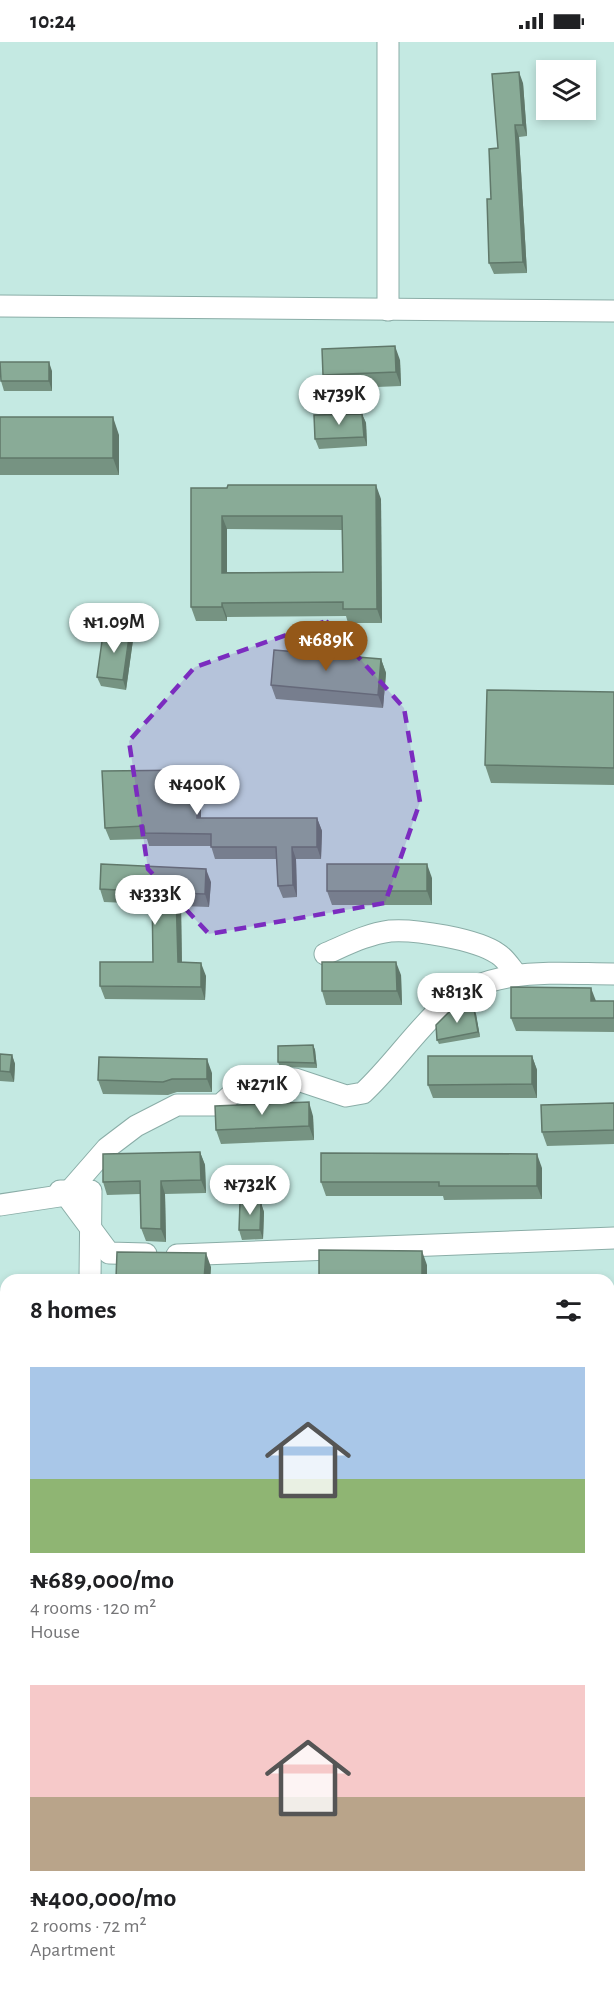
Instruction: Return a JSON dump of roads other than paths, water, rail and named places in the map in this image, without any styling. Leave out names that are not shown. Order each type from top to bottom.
[{"type":"street","points":[[388,42],[388,310]]},
{"type":"street","points":[[0,306],[614,311]]},
{"type":"street","points":[[325,954],[368,936],[392,931],[418,933],[457,938],[498,954],[516,974]]},
{"type":"street","points":[[0,1205],[66,1195],[107,1148],[136,1126],[177,1105],[220,1105],[248,1080],[295,1079],[346,1096],[363,1093],[442,1007],[486,984],[516,974],[614,974]]},
{"type":"street","points":[[0,1191],[91,1191],[90,1274]]},
{"type":"street","points":[[66,1195],[109,1253],[179,1255],[614,1238]]}]
